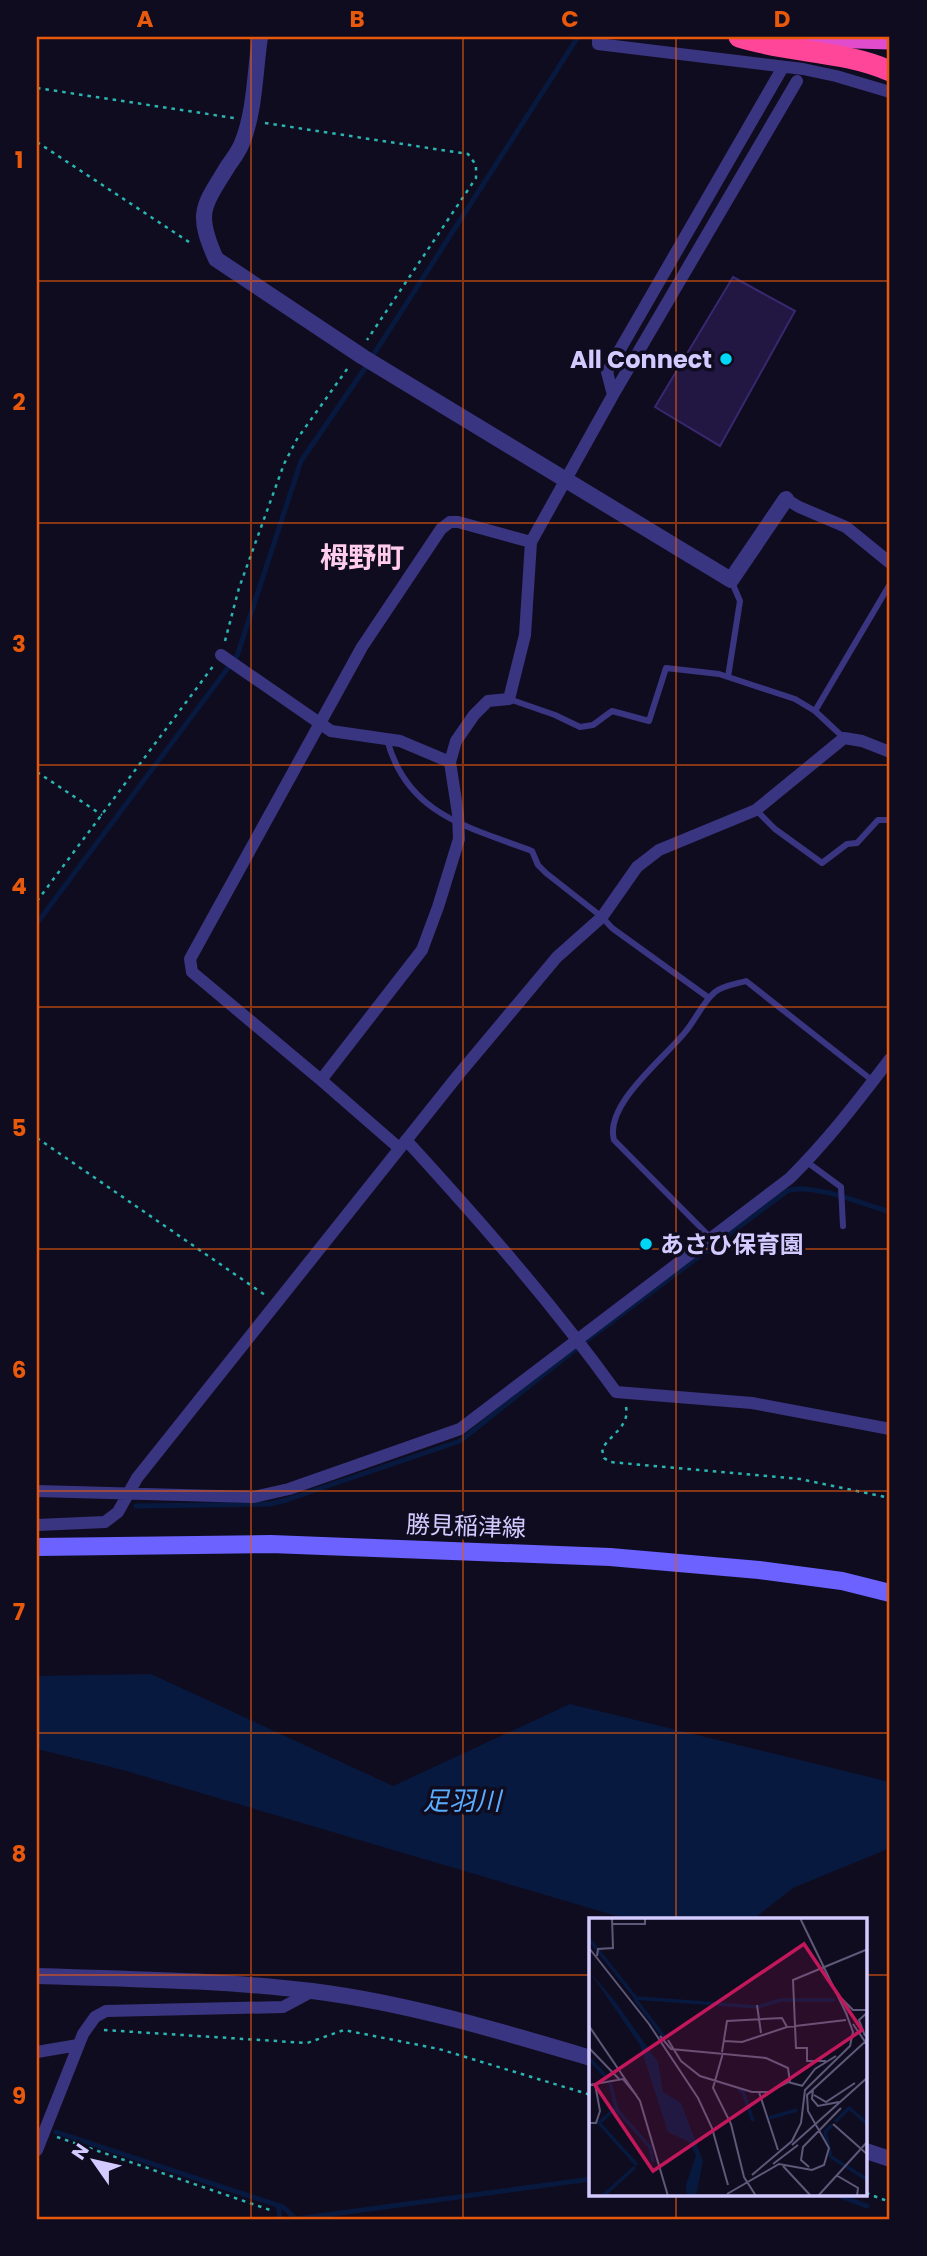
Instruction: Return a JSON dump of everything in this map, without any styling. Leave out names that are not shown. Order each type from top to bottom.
[{"type":"highway","points":[[739,37],[763,44],[844,55],[890,71]]},
{"type":"highway","points":[[793,37],[890,40]]},
{"type":"main road","name":"勝見稲津線","points":[[37,1547],[271,1544],[598,1556],[759,1570],[842,1581],[890,1593]]},
{"type":"street","points":[[260,37],[249,120],[242,144],[206,202],[203,220],[206,238],[216,260],[365,358],[731,580],[786,499],[846,527],[890,564]]},
{"type":"street","points":[[598,37],[597,44],[783,67],[836,76],[890,92]]},
{"type":"street","points":[[613,395],[607,372],[783,67]]},
{"type":"street","points":[[321,1080],[422,950],[459,839],[450,762],[456,741],[474,715],[488,701],[509,699],[525,635],[531,542],[613,395],[797,81]]},
{"type":"street","points":[[531,542],[458,522],[450,522],[441,529],[362,648],[190,959],[192,972],[402,1144],[496,1240],[581,1343],[616,1392],[752,1403],[890,1429]]},
{"type":"street","points":[[224,657],[331,731],[400,741],[450,762]]},
{"type":"street","points":[[37,1525],[105,1522],[118,1512],[137,1478],[402,1144],[557,957],[602,917],[637,867],[659,850],[756,810],[844,738],[862,741],[890,752]]},
{"type":"street","points":[[37,1491],[254,1497],[289,1489],[460,1429],[581,1343],[790,1178],[841,1123],[890,1059]]},
{"type":"street","points":[[875,1079],[890,1079]]},
{"type":"street","points":[[37,1976],[219,1982],[313,1991],[398,2006],[474,2024],[589,2057]]},
{"type":"street","points":[[37,2150],[78,2045],[95,2017],[106,2011],[283,2007],[313,1991]]},
{"type":"street","points":[[37,2052],[78,2045]]},
{"type":"street","points":[[867,2151],[889,2159]]},
{"type":"lane","points":[[728,677],[740,601],[731,580]]},
{"type":"lane","points":[[815,711],[890,584]]},
{"type":"lane","points":[[509,699],[547,711],[580,727],[593,725],[612,711],[649,721],[666,667],[728,677],[795,699],[815,711],[844,738]]},
{"type":"lane","points":[[387,739],[392,760],[423,801],[459,824],[532,850],[538,865],[546,873],[612,928],[709,998]]},
{"type":"lane","points":[[756,810],[775,829],[822,863],[848,844],[858,843],[878,820],[890,820]]},
{"type":"lane","points":[[711,1238],[614,1140],[611,1131],[627,1098],[652,1066],[685,1033],[717,990],[746,981],[875,1079]]},
{"type":"lane","points":[[807,1162],[841,1187],[844,1226]]},
{"type":"path","points":[[37,88],[468,154],[476,165],[476,178],[365,358],[297,439],[284,464],[239,587],[224,657],[37,901]]},
{"type":"path","points":[[37,142],[216,260]]},
{"type":"path","points":[[37,772],[102,815]]},
{"type":"path","points":[[37,1138],[276,1303]]},
{"type":"path","points":[[616,1392],[628,1416],[624,1425],[602,1450],[604,1458],[610,1462],[800,1479],[890,1498]]},
{"type":"path","points":[[86,2029],[307,2043],[344,2029],[439,2049],[589,2094]]},
{"type":"path","points":[[44,2132],[273,2211]]},
{"type":"path","points":[[867,2193],[890,2202]]},
{"type":"water","name":"足羽川","points":[[151,1674],[393,1786],[570,1704],[890,1782],[890,1848],[793,1888],[755,1918],[623,1918],[123,1770],[37,1749],[37,1676]]},
{"type":"building","name":"All Connect","points":[[733,277],[795,311],[720,446],[655,407]]},
{"type":"waterway","points":[[37,923],[237,656],[301,461],[363,371],[578,37]]},
{"type":"waterway","points":[[136,1506],[270,1504],[460,1441],[587,1340],[787,1191],[797,1189],[824,1192],[890,1212]]},
{"type":"waterway","points":[[56,2132],[283,2207],[296,2219],[589,2179]]},
{"type":"waterway","points":[[840,2196],[867,2206]]},
{"type":"waterway","points":[[278,2205],[280,2219]]},
{"type":"place","name":"All Connect","points":[[726,359]]},
{"type":"place","name":"あさひ保育園","points":[[646,1244]]},
{"type":"district","name":"栂野町","points":[[362,557]]}]
